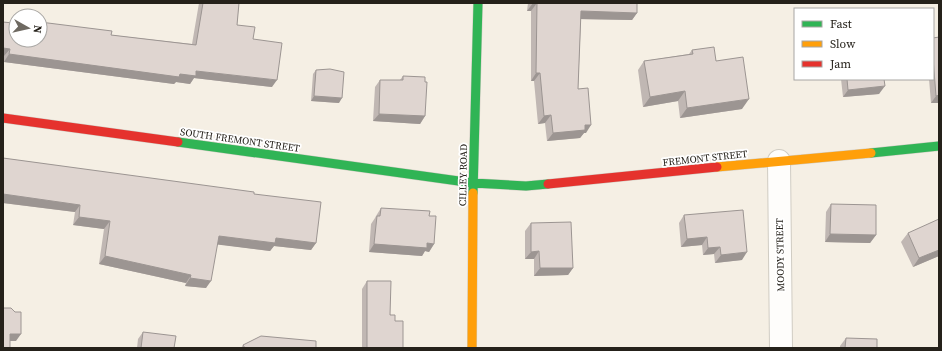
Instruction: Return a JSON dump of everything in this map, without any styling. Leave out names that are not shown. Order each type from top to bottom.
[{"type":"street","name":"CILLEY ROAD","points":[[472,348],[473,183],[478,3]]},
{"type":"street","name":"SOUTH FREMONT STREET","points":[[3,118],[473,183]]},
{"type":"street","name":"FREMONT STREET","points":[[473,183],[526,186],[939,146]]},
{"type":"street","name":"MOODY STREET","points":[[779,161],[781,348]]},
{"type":"building","points":[[203,3],[239,3],[237,25],[255,27],[253,39],[282,43],[277,80],[196,71],[196,76],[180,74],[179,77],[9,54],[10,49],[3,48],[3,22],[8,22],[8,48],[48,48],[48,23],[112,31],[111,35],[196,45]]},
{"type":"building","points":[[537,3],[637,3],[637,13],[581,11],[578,89],[588,88],[591,125],[585,125],[585,130],[553,133],[551,115],[544,116],[540,73],[536,73]]},
{"type":"building","points":[[939,37],[939,95],[936,96],[934,71],[934,38]]},
{"type":"building","points":[[714,47],[716,61],[743,57],[749,99],[687,108],[685,91],[650,97],[644,61],[693,54],[692,50]]},
{"type":"building","points":[[330,69],[344,72],[342,98],[314,96],[316,70]]},
{"type":"building","points":[[403,76],[425,77],[425,82],[427,82],[425,116],[379,114],[380,80],[403,80]]},
{"type":"building","points":[[847,80],[884,80],[885,86],[848,90]]},
{"type":"building","points":[[3,158],[254,192],[254,194],[321,202],[316,243],[276,238],[275,243],[219,236],[211,281],[190,278],[191,275],[105,256],[110,221],[79,217],[80,205],[3,194]]},
{"type":"building","points":[[831,204],[876,205],[876,235],[830,234]]},
{"type":"building","points":[[381,208],[430,211],[429,216],[436,216],[434,244],[427,243],[427,248],[374,244],[377,216],[380,216]]},
{"type":"building","points":[[743,210],[747,252],[721,255],[720,247],[708,248],[707,237],[687,239],[684,215]]},
{"type":"building","points":[[939,219],[939,250],[919,258],[908,233]]},
{"type":"building","points":[[571,222],[573,268],[540,268],[539,251],[531,252],[531,223]]},
{"type":"building","points":[[367,281],[391,281],[390,315],[395,315],[395,321],[403,321],[403,348],[367,348]]},
{"type":"building","points":[[3,308],[11,308],[15,312],[21,312],[21,334],[10,334],[10,348],[3,348]]},
{"type":"building","points":[[143,332],[176,336],[174,348],[141,348]]},
{"type":"building","points":[[261,336],[316,341],[316,348],[245,348],[243,345]]},
{"type":"building","points":[[846,338],[877,339],[877,348],[845,348]]},
{"type":"traffic: fast","points":[[473,193],[478,3]]},
{"type":"traffic: fast","points":[[178,142],[473,183],[526,186],[548,184]]},
{"type":"traffic: fast","points":[[871,153],[939,146]]},
{"type":"traffic: slow","points":[[717,167],[871,153]]},
{"type":"traffic: slow","points":[[472,348],[473,193]]},
{"type":"traffic: jam","points":[[3,118],[178,142]]},
{"type":"traffic: jam","points":[[548,184],[717,167]]}]
